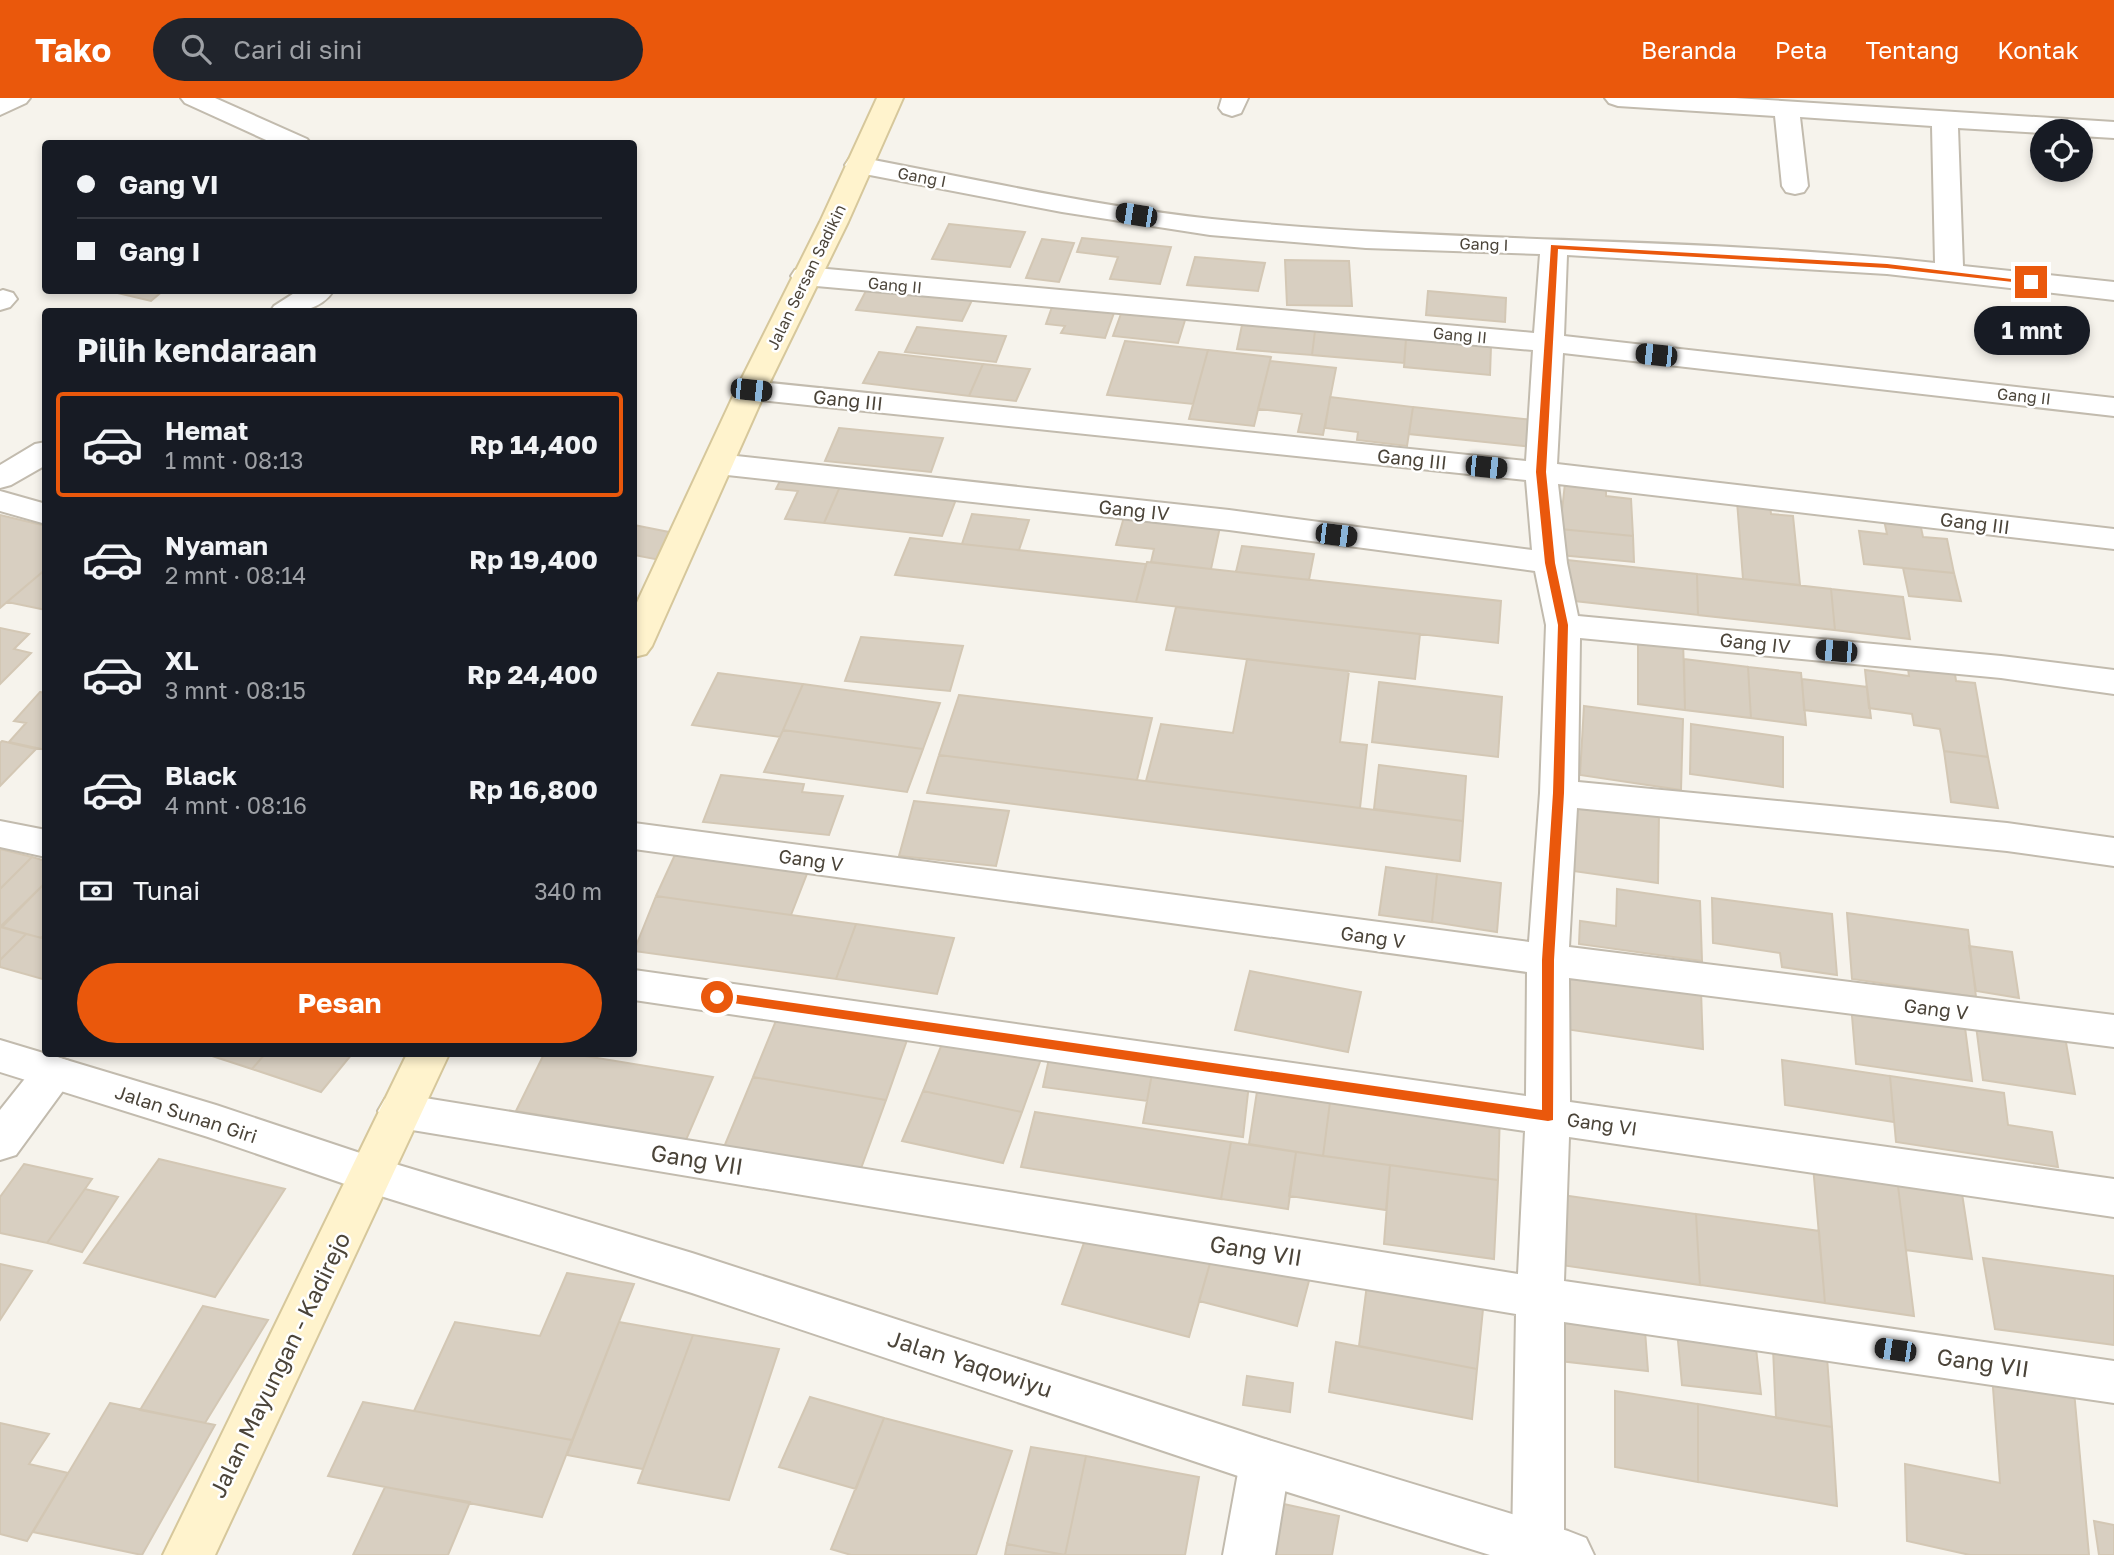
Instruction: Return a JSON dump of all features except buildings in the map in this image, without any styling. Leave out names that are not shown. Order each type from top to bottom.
[{"type":"main road","name":"Jalan Sersan Sadikin","points":[[637,632],[642,608],[718,464],[890,98]]},
{"type":"main road","points":[[371,1175],[427,1057]]},
{"type":"main road","name":"Jalan Mayungan - Kadirejo","points":[[189,1555],[371,1175]]},
{"type":"street","points":[[0,107],[17,98]]},
{"type":"street","points":[[194,98],[289,140]]},
{"type":"street","points":[[1618,98],[1751,103],[1787,110],[2114,130]]},
{"type":"street","points":[[1787,110],[1796,186]]},
{"type":"street","points":[[1945,118],[1949,273]]},
{"type":"street","name":"Gang I","points":[[858,165],[1062,204],[1210,227],[1366,240],[1554,246],[1790,259],[2114,291]]},
{"type":"street","points":[[1553,1550],[1540,1298],[1548,1116],[1548,960],[1559,793],[1563,625],[1550,563],[1541,472],[1554,246]]},
{"type":"street","name":"Gang II","points":[[805,276],[1549,343],[2114,407]]},
{"type":"street","points":[[291,308],[313,294]]},
{"type":"street","name":"Gang III","points":[[751,390],[1541,472],[2114,539]]},
{"type":"street","points":[[0,478],[42,453]]},
{"type":"street","name":"Gang IV","points":[[718,464],[1229,520],[1550,563]]},
{"type":"street","points":[[0,500],[42,513]]},
{"type":"street","name":"Gang IV","points":[[1563,625],[2001,667],[2114,682]]},
{"type":"street","points":[[1559,793],[2007,837],[2114,852]]},
{"type":"street","points":[[0,834],[42,843]]},
{"type":"street","name":"Gang V","points":[[637,836],[1548,960],[2114,1031]]},
{"type":"street","name":"Gang VI","points":[[637,985],[2114,1198]]},
{"type":"street","points":[[0,1142],[35,1063]]},
{"type":"street","name":"Jalan Sunan Giri","points":[[35,1063],[371,1175]]},
{"type":"street","name":"Gang VII","points":[[400,1111],[1540,1298],[2114,1382]]},
{"type":"street","name":"Jalan Yaqowiyu","points":[[371,1175],[705,1277],[1265,1462],[1553,1550]]},
{"type":"street","points":[[1249,1555],[1265,1462]]},
{"type":"route","points":[[717,997],[1548,1116],[1548,960],[1559,793],[1563,625],[1550,563],[1541,472],[1554,246],[1887,266],[2031,282]]}]
